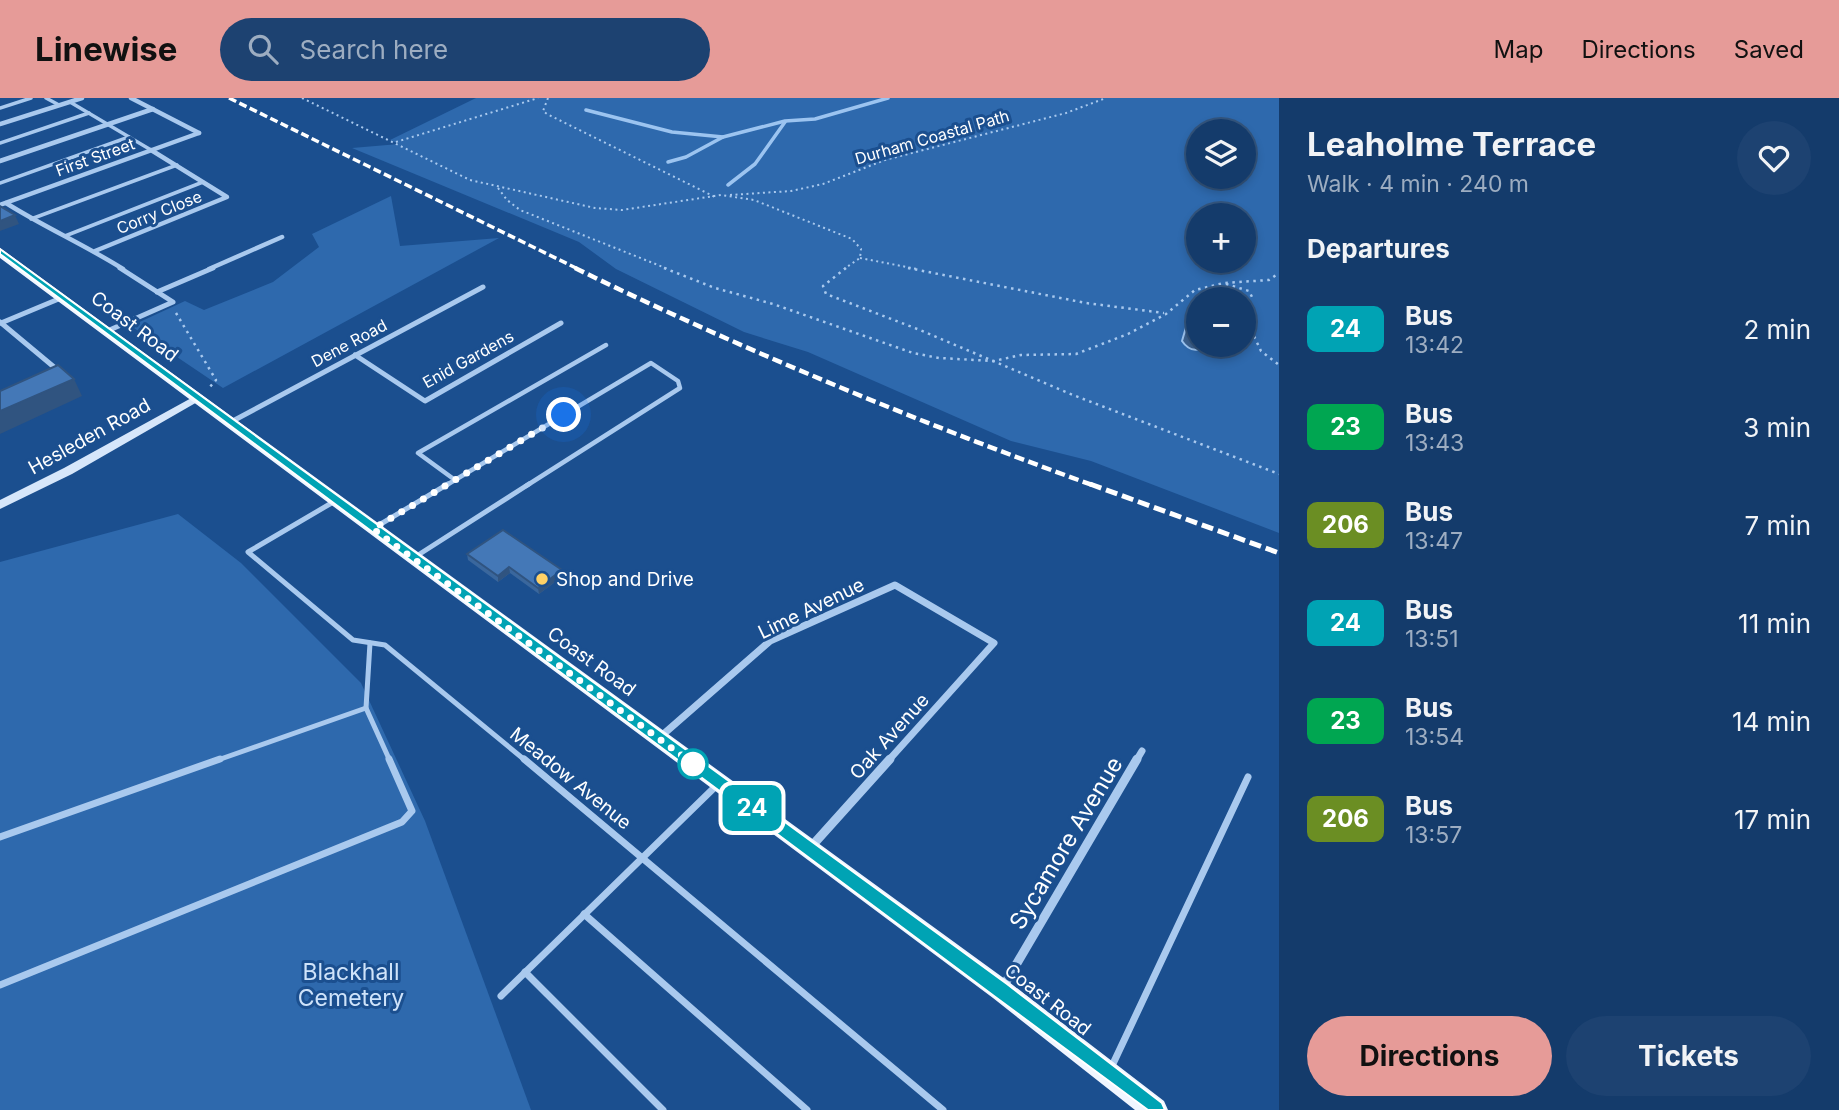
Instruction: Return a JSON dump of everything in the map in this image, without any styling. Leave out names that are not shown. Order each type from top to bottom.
[{"type":"main road","name":"Coast Road","points":[[0,252],[195,399],[1001,990],[1155,1110]]},
{"type":"main road","name":"Hesleden Road","points":[[0,505],[68,471],[195,399]]},
{"type":"street","points":[[0,124],[82,98]]},
{"type":"street","points":[[131,98],[153,109]]},
{"type":"street","points":[[0,161],[153,109]]},
{"type":"street","name":"First Street","points":[[2,203],[199,133],[153,109]]},
{"type":"street","name":"Corry Close","points":[[95,251],[227,197],[150,150]]},
{"type":"street","name":"Corry Close","points":[[2,203],[95,251],[173,302],[167,304]]},
{"type":"street","points":[[157,292],[282,237]]},
{"type":"street","name":"Dene Road","points":[[228,423],[483,286]]},
{"type":"street","points":[[54,367],[0,322],[61,298]]},
{"type":"street","points":[[105,332],[167,304]]},
{"type":"street","name":"Enid Gardens","points":[[355,355],[425,401],[561,323]]},
{"type":"street","name":"Lime Avenue","points":[[658,738],[770,641],[895,585],[994,643]]},
{"type":"street","name":"Oak Avenue","points":[[808,849],[994,643]]},
{"type":"street","name":"Sycamore Avenue","points":[[1001,990],[1142,751]]},
{"type":"lane","points":[[0,108],[31,98]]},
{"type":"lane","points":[[46,98],[59,105]]},
{"type":"lane","points":[[70,102],[150,150]]},
{"type":"lane","points":[[0,143],[89,113]]},
{"type":"lane","points":[[0,183],[129,137]]},
{"type":"lane","points":[[31,219],[177,165]]},
{"type":"lane","points":[[65,236],[204,182]]},
{"type":"lane","points":[[455,480],[418,453],[606,345]]},
{"type":"lane","points":[[373,529],[651,363],[678,380],[680,388],[413,558]]},
{"type":"lane","name":"Meadow Avenue","points":[[335,501],[248,552],[353,640],[385,645],[642,856],[943,1110]]},
{"type":"lane","points":[[0,985],[402,822],[412,811],[366,708],[370,643]]},
{"type":"lane","points":[[0,837],[366,708]]},
{"type":"lane","points":[[1108,1074],[1248,777]]},
{"type":"lane","points":[[501,996],[719,783]]},
{"type":"lane","points":[[584,914],[807,1110]]},
{"type":"lane","points":[[525,972],[663,1110]]},
{"type":"path","points":[[302,98],[396,142],[445,169],[497,187],[595,208],[622,210],[717,198],[722,195],[763,203],[852,239],[861,249],[860,258]]},
{"type":"path","points":[[396,142],[538,98]]},
{"type":"path","points":[[548,98],[543,111],[547,114],[717,198]]},
{"type":"path","name":"Durham Coastal Path","points":[[722,195],[791,191],[823,184],[886,160],[1066,113],[1105,98]]},
{"type":"path","points":[[497,187],[507,200],[520,210],[715,288],[773,304],[913,353],[939,358],[993,361],[1021,355],[1076,354],[1128,334],[1166,314],[1195,290],[1224,283],[1269,280],[1279,273]]},
{"type":"path","points":[[1166,314],[1086,303],[860,258],[823,286],[826,294],[1073,395],[1279,474]]},
{"type":"path","points":[[1224,283],[1238,287]]},
{"type":"path","points":[[167,304],[174,309],[216,380],[195,399]]},
{"type":"path","points":[[1256,340],[1261,351],[1279,365]]},
{"type":"green space","points":[[476,98],[1279,98],[1279,533],[1091,461],[1011,441],[808,352],[744,332],[616,269],[579,242],[352,148],[399,144],[390,140]]},
{"type":"green space","points":[[391,196],[400,246],[499,238],[223,388],[131,326],[185,301],[204,310],[273,282],[319,247],[312,234]]},
{"type":"green space","name":"Blackhall Cemetery","points":[[178,514],[241,563],[361,683],[425,821],[531,1110],[0,1110],[0,562]]},
{"type":"shaded area","points":[[1186,327],[1186,346],[1182,341]]},
{"type":"building","points":[[0,206],[15,215],[0,221]]},
{"type":"building","points":[[58,365],[74,379],[0,411],[0,391]]},
{"type":"building","points":[[503,530],[562,570],[538,588],[509,567],[498,576],[467,554]]},
{"type":"waterway","points":[[723,137],[785,121],[815,119],[888,98]]},
{"type":"waterway","points":[[586,110],[672,132],[723,137]]},
{"type":"waterway","points":[[728,185],[755,164],[785,122]]},
{"type":"waterway","points":[[668,162],[686,157],[723,137]]},
{"type":"railway","points":[[229,98],[578,269]]},
{"type":"railway","points":[[575,268],[702,328],[832,384],[1095,486]]},
{"type":"railway","points":[[1090,484],[1279,553]]},
{"type":"bus line","name":"24","points":[[0,252],[195,399],[1001,990],[1155,1110]]},
{"type":"place","name":"Shop and Drive","points":[[542,579]]},
{"type":"route","points":[[564,415],[373,529],[699,768],[693,764]]}]
